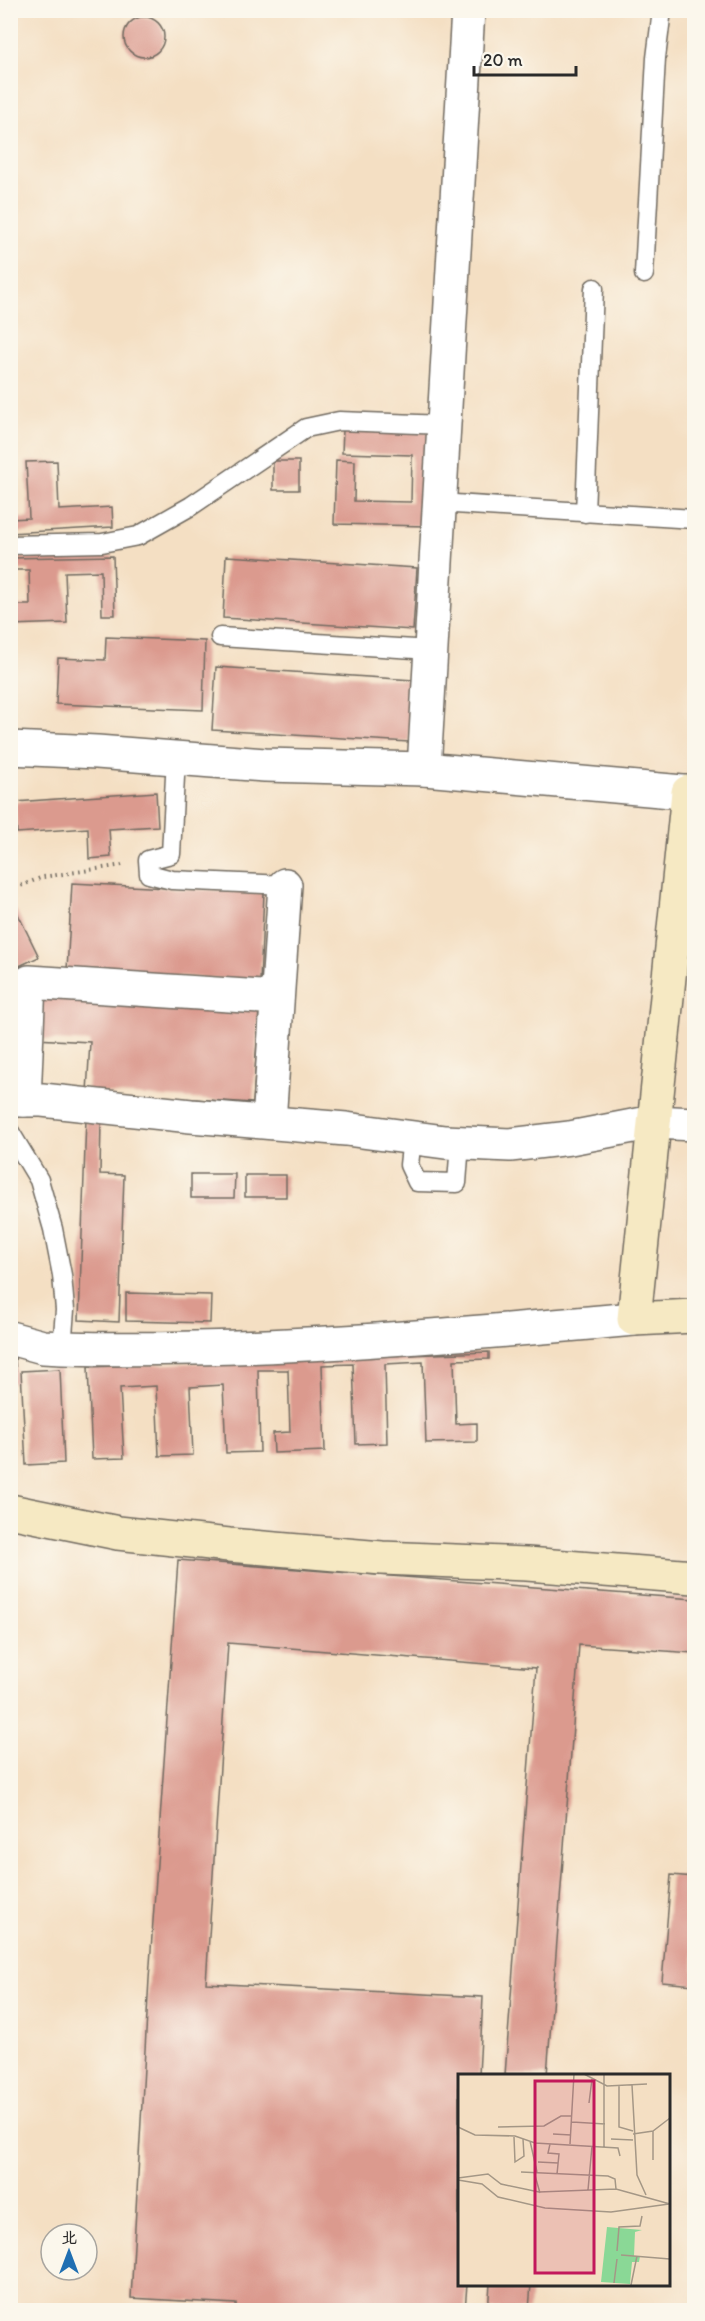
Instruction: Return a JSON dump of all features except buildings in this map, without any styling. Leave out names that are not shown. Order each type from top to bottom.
[{"type":"street","points":[[424,769],[468,10]]},
{"type":"street","points":[[10,748],[176,757],[265,765],[424,769],[691,793],[634,1319]]},
{"type":"street","points":[[269,1122],[285,885]]},
{"type":"street","points":[[277,998],[20,980],[17,1100],[346,1129],[460,1143],[510,1145],[570,1138],[654,1122],[694,1124]]},
{"type":"street","points":[[10,1338],[43,1347],[189,1348],[343,1342],[694,1316]]},
{"type":"street","points":[[10,1511],[118,1533],[229,1545],[382,1558],[527,1564],[694,1577]]},
{"type":"lane","points":[[644,274],[656,58],[663,10]]},
{"type":"lane","points":[[585,513],[594,288]]},
{"type":"lane","points":[[10,545],[102,543],[138,536],[191,506],[306,428],[339,421],[444,425]]},
{"type":"lane","points":[[439,503],[694,519]]},
{"type":"lane","points":[[220,637],[431,650]]},
{"type":"lane","points":[[176,757],[171,854],[148,860],[149,874],[172,880],[285,885]]},
{"type":"lane","points":[[10,1132],[39,1180],[53,1229],[62,1275],[65,1310],[62,1348]]},
{"type":"lane","points":[[412,1138],[410,1171],[417,1182],[424,1183],[457,1183],[460,1143]]},
{"type":"path","points":[[10,890],[43,877],[148,860]]}]
